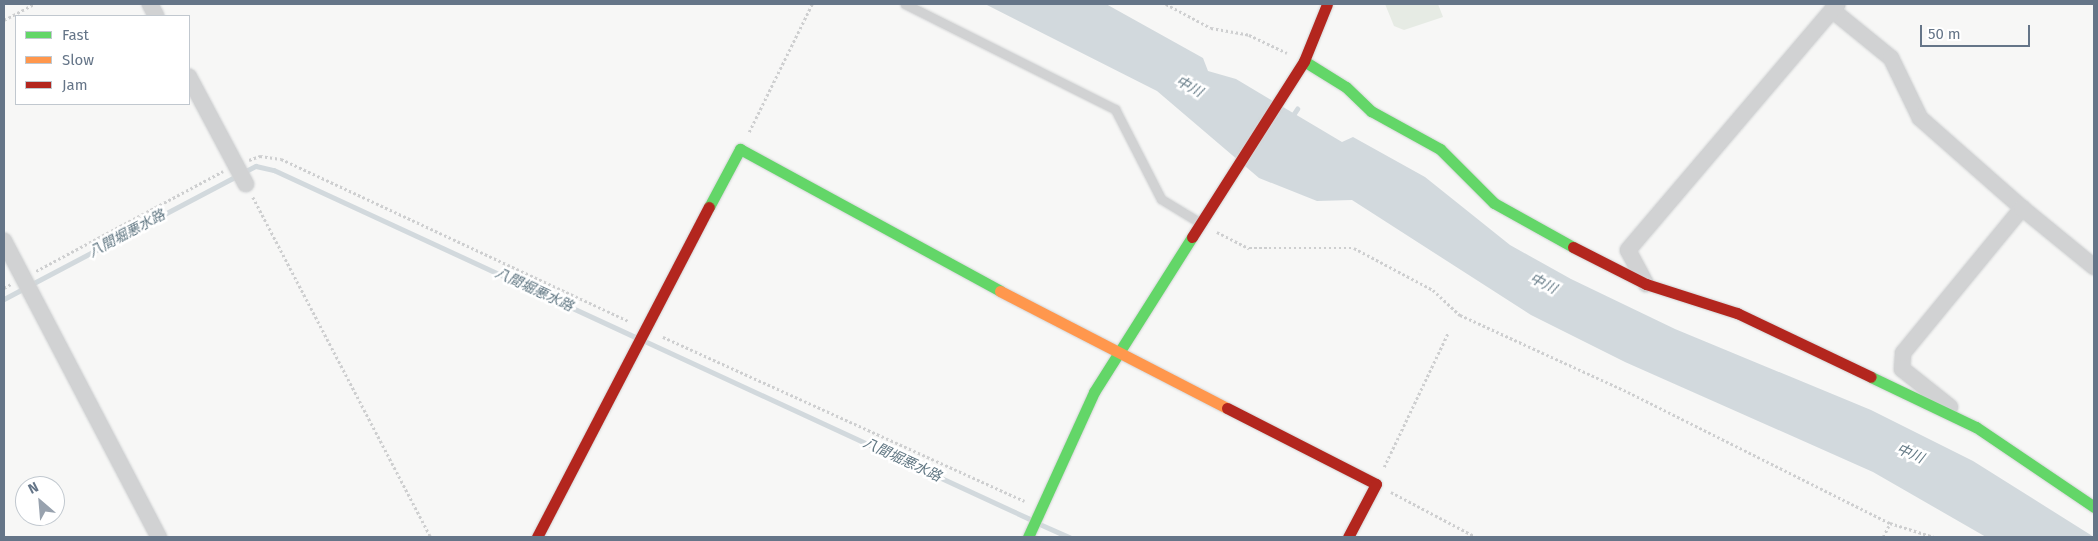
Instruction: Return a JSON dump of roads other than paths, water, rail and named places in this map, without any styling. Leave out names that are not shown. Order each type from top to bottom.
[{"type":"street","points":[[1029,533],[1090,401],[1120,349],[1201,220],[1303,63],[1327,4]]},
{"type":"street","points":[[1646,284],[1628,250],[1835,7],[1891,58],[1920,118],[2022,208],[2094,267]]},
{"type":"street","points":[[1303,63],[1346,86],[1371,111],[1440,149],[1494,202],[1646,284],[1738,313],[1976,427]]},
{"type":"street","points":[[190,79],[246,184]]},
{"type":"street","points":[[537,537],[643,328],[740,149],[948,264],[1120,349],[1376,484],[1348,537]]},
{"type":"street","points":[[2022,208],[1903,353],[1902,369],[1976,427],[2094,507]]},
{"type":"street","points":[[4,241],[159,537]]},
{"type":"lane","points":[[905,4],[1115,110],[1161,199],[1201,220]]},
{"type":"water","name":"中川","points":[[985,4],[1106,4],[1203,58],[1208,71],[1236,79],[1342,142],[1353,137],[1425,177],[1510,245],[1571,279],[1675,329],[1871,410],[1973,461],[2094,537],[1986,537],[1873,472],[1625,362],[1531,315],[1352,200],[1317,201],[1259,178],[1157,91]]},
{"type":"waterway","points":[[1291,118],[1297,109]]},
{"type":"waterway","name":"八間堀悪水路","points":[[244,172],[256,166],[274,170],[635,337]]},
{"type":"waterway","name":"八間堀悪水路","points":[[32,284],[237,176]]},
{"type":"waterway","name":"八間堀悪水路","points":[[4,299],[25,288]]},
{"type":"waterway","name":"八間堀悪水路","points":[[647,342],[1028,518]]},
{"type":"waterway","name":"八間堀悪水路","points":[[1042,525],[1069,537]]}]
